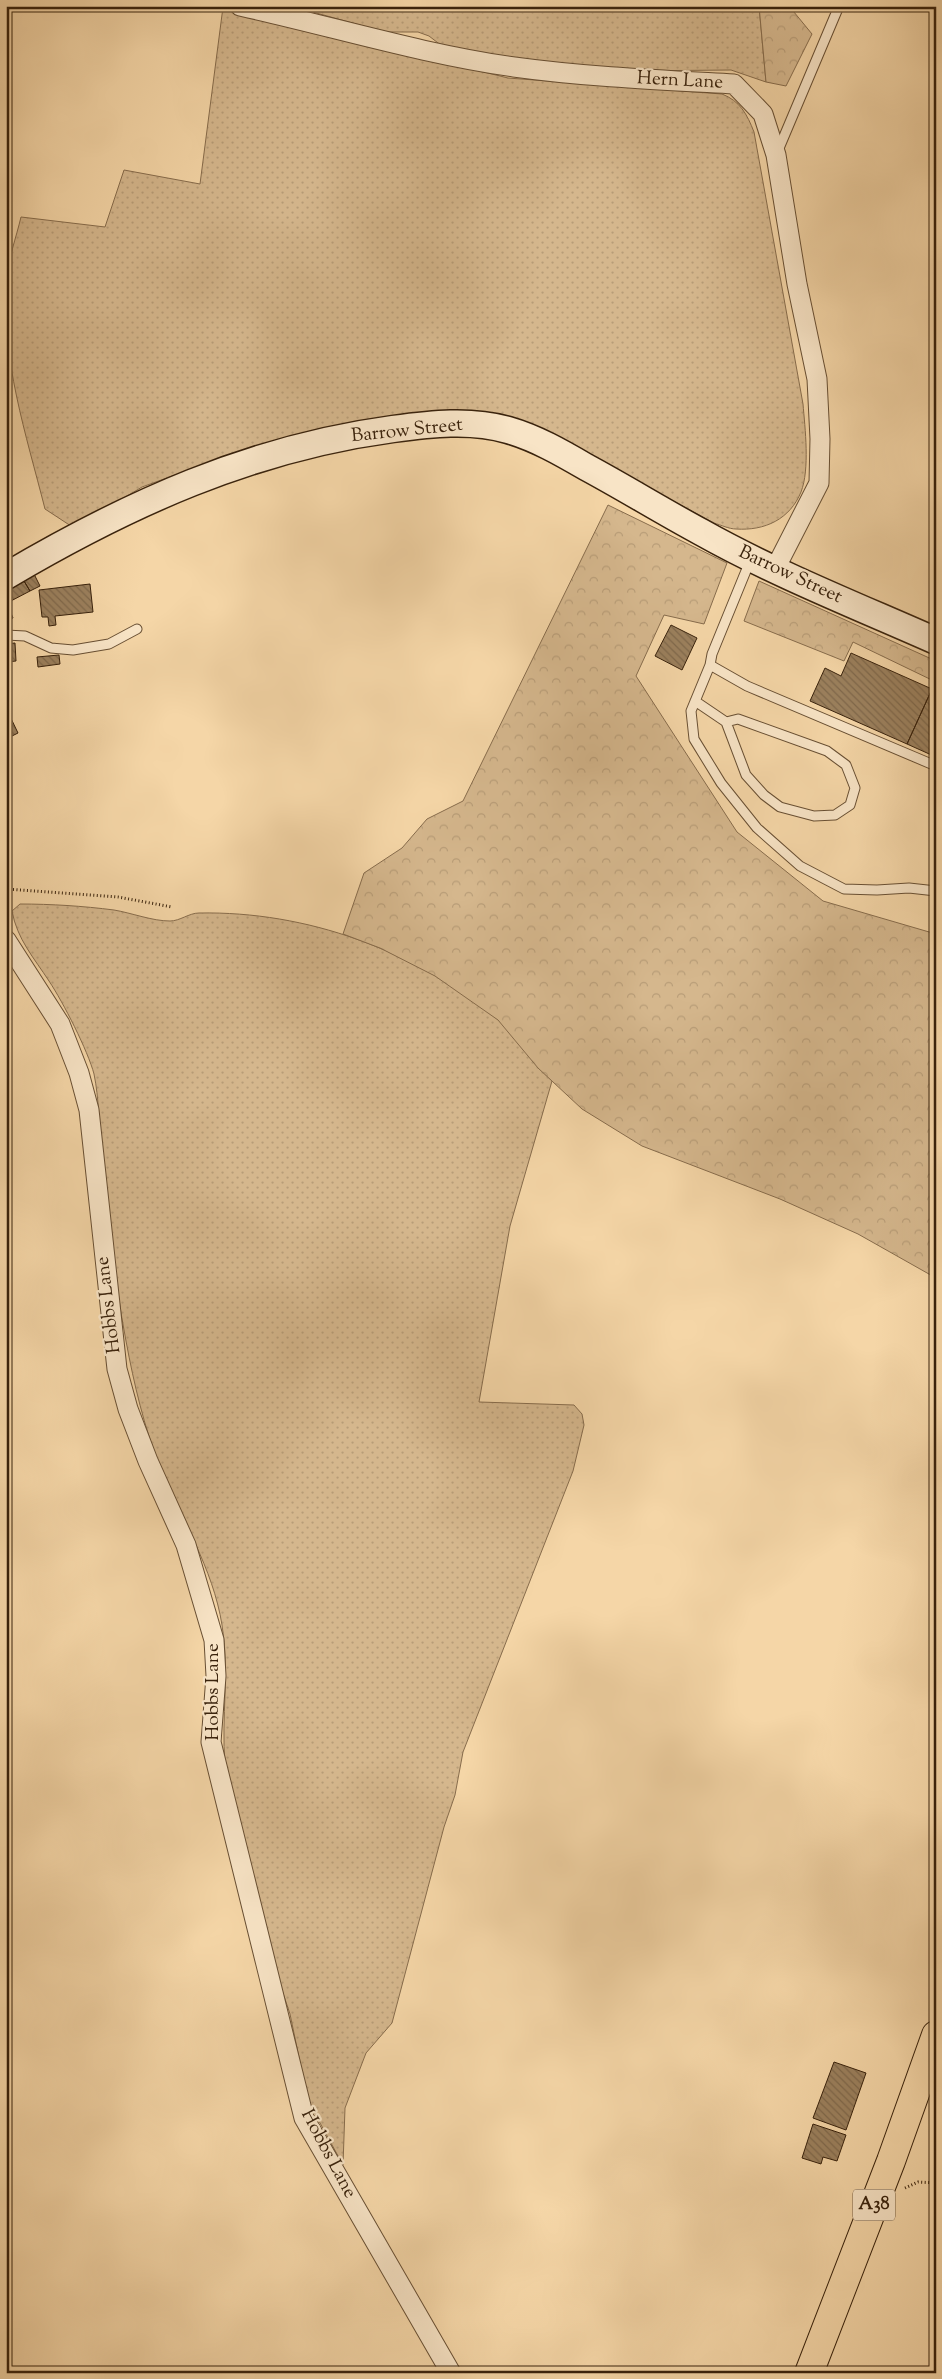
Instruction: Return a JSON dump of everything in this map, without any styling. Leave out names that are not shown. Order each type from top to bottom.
[{"type":"highway","name":"A38","points":[[809,2373],[891,2161],[936,2035]]},
{"type":"main road","name":"Barrow Street","points":[[6,576],[149,499],[231,468],[292,449],[338,438],[412,426],[483,424],[510,430],[556,450],[702,533],[751,558],[936,641]]},
{"type":"street","name":"Hern Lane","points":[[240,6],[415,47],[513,67],[621,78],[734,84],[763,114],[776,156],[797,284],[817,379],[820,439],[819,483],[775,569]]},
{"type":"street","name":"Hobbs Lane","points":[[6,940],[60,1024],[79,1073],[89,1110],[117,1368],[128,1409],[148,1461],[186,1545],[214,1640],[216,1676],[211,1742],[304,2118],[451,2373]]},
{"type":"lane","points":[[776,156],[839,6]]},
{"type":"lane","points":[[751,558],[712,654],[710,665],[692,711],[694,739],[721,782],[757,828],[800,866],[844,889],[877,890],[909,888],[936,891]]},
{"type":"lane","points":[[6,635],[25,636],[52,648],[73,650],[109,644],[137,629]]},
{"type":"lane","points":[[710,665],[747,686],[936,766]]},
{"type":"lane","points":[[696,701],[726,722],[746,775],[764,795],[780,807],[814,816],[835,815],[850,805],[855,788],[846,765],[827,751],[738,719],[726,722]]},
{"type":"path","points":[[6,888],[118,897],[172,907]]},
{"type":"green space","points":[[291,6],[759,6],[766,82],[731,70],[620,71],[520,61],[442,46],[429,36],[418,32],[385,32]]},
{"type":"green space","points":[[759,6],[789,6],[812,34],[786,86],[766,82]]},
{"type":"green space","points":[[223,7],[508,78],[722,94],[734,100],[746,114],[754,132],[803,404],[806,448],[804,483],[801,492],[790,509],[775,521],[757,528],[736,529],[725,527],[714,523],[540,429],[238,452],[142,487],[74,528],[45,509],[16,396],[7,339],[6,280],[21,217],[105,227],[124,170],[200,184]]},
{"type":"green space","points":[[608,505],[727,563],[704,624],[664,615],[636,676],[737,832],[823,901],[936,934],[936,1278],[858,1234],[780,1199],[642,1146],[582,1109],[538,1068],[498,1020],[435,976],[380,948],[343,934],[364,873],[402,848],[427,819],[463,801]]},
{"type":"green space","points":[[759,581],[936,661],[936,682],[853,642],[844,661],[744,621]]},
{"type":"green space","points":[[20,904],[121,911],[156,920],[170,921],[195,913],[239,914],[319,927],[357,939],[431,973],[465,995],[497,1019],[552,1081],[510,1226],[479,1402],[574,1405],[582,1414],[584,1425],[573,1471],[463,1752],[455,1795],[444,1827],[392,2023],[366,2053],[345,2108],[343,2165],[308,2101],[290,2014],[281,1987],[225,1764],[225,1660],[218,1604],[196,1544],[160,1467],[144,1421],[136,1389],[115,1270],[94,1074],[81,1040],[68,1014],[18,931],[12,911]]},
{"type":"building","points":[[32,570],[40,586],[30,591],[21,576]]},
{"type":"building","points":[[21,576],[30,591],[7,603],[13,618],[6,621],[6,583]]},
{"type":"building","points":[[90,584],[93,612],[55,616],[56,625],[49,626],[48,617],[42,617],[39,590]]},
{"type":"building","points":[[671,625],[697,638],[682,670],[655,656]]},
{"type":"building","points":[[15,643],[16,661],[6,662],[6,644]]},
{"type":"building","points":[[851,653],[932,689],[907,744],[810,701],[825,668],[841,676]]},
{"type":"building","points":[[59,655],[60,664],[38,667],[37,657]]},
{"type":"building","points":[[932,689],[936,691],[936,757],[907,744]]},
{"type":"building","points":[[6,708],[18,733],[6,739]]},
{"type":"building","points":[[834,2062],[866,2073],[846,2130],[813,2118]]},
{"type":"building","points":[[813,2124],[846,2135],[837,2161],[823,2157],[821,2164],[802,2158]]}]
